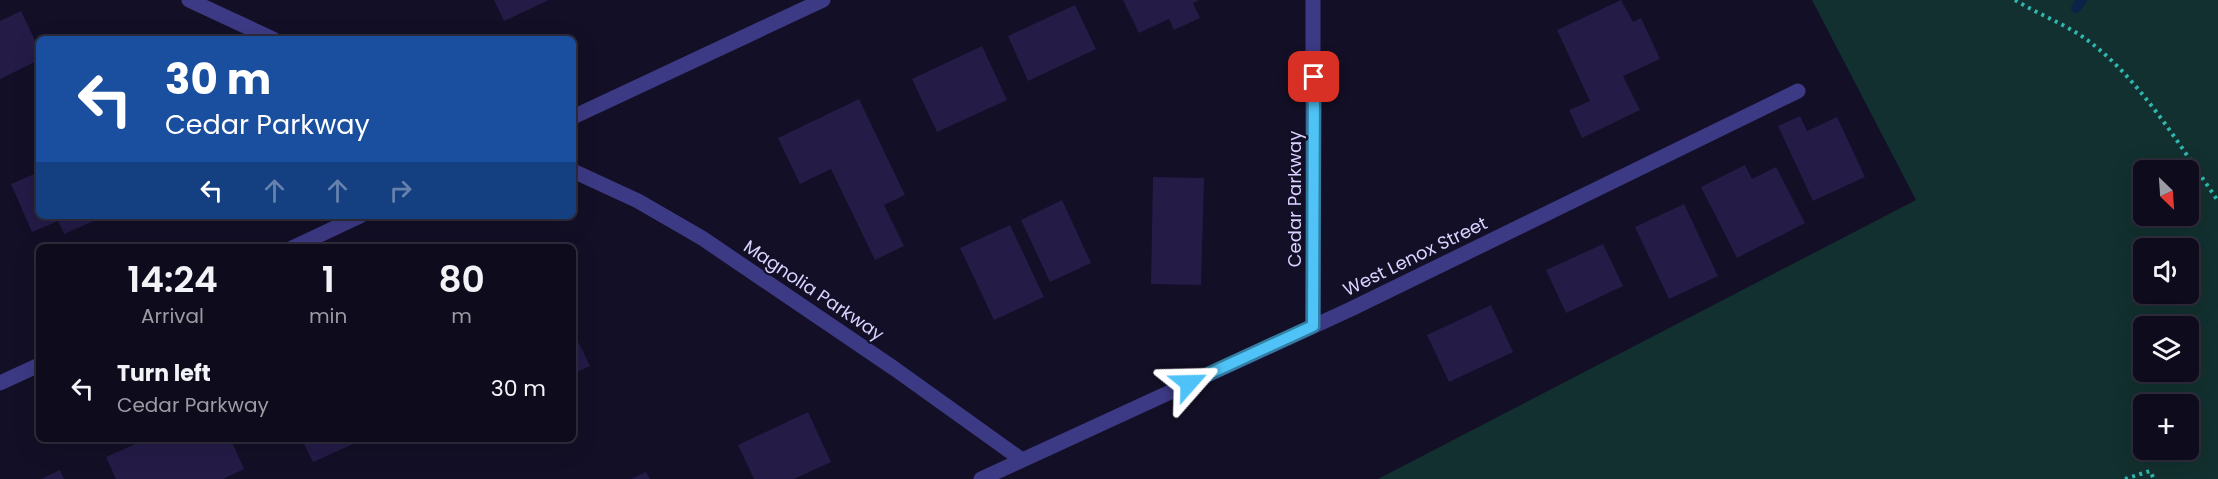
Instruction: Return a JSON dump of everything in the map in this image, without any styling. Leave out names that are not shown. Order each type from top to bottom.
[{"type":"street","points":[[189,0],[267,36]]},
{"type":"street","points":[[576,116],[823,0]]},
{"type":"street","name":"Cedar Parkway","points":[[1313,0],[1313,326]]},
{"type":"street","name":"West Lenox Street","points":[[981,479],[1313,326],[1798,91]]},
{"type":"street","name":"Magnolia Parkway","points":[[576,172],[638,201],[702,238],[896,369],[1022,460]]},
{"type":"street","points":[[300,244],[354,219]]},
{"type":"street","points":[[0,383],[36,366]]},
{"type":"path","points":[[2015,0],[2080,36],[2120,69],[2167,128],[2218,201]]},
{"type":"path","points":[[2125,479],[2150,471],[2154,479]]},
{"type":"green space","points":[[1812,0],[2218,0],[2218,479],[1378,479],[1916,200]]},
{"type":"building","points":[[494,0],[549,0],[504,21]]},
{"type":"building","points":[[1123,0],[1199,0],[1193,3],[1200,18],[1174,30],[1169,19],[1139,33]]},
{"type":"building","points":[[1621,0],[1633,22],[1641,18],[1660,59],[1623,76],[1640,110],[1582,138],[1569,110],[1590,101],[1557,30]]},
{"type":"building","points":[[1075,5],[1096,49],[1028,81],[1008,36]]},
{"type":"building","points":[[21,11],[36,43],[36,61],[0,79],[0,21]]},
{"type":"building","points":[[982,46],[1007,100],[937,132],[912,79]]},
{"type":"building","points":[[859,99],[905,195],[884,205],[904,246],[875,260],[831,169],[800,184],[778,138]]},
{"type":"building","points":[[1800,116],[1807,131],[1837,117],[1865,177],[1813,201],[1778,126]]},
{"type":"building","points":[[1745,165],[1752,179],[1776,167],[1805,223],[1737,258],[1701,187]]},
{"type":"building","points":[[36,173],[36,219],[98,219],[64,234],[58,221],[32,232],[11,184]]},
{"type":"building","points":[[1153,177],[1204,178],[1201,285],[1151,284]]},
{"type":"building","points":[[1062,200],[1091,263],[1050,282],[1021,220]]},
{"type":"building","points":[[1684,204],[1718,276],[1669,299],[1635,227]]},
{"type":"building","points":[[1010,225],[1044,297],[994,320],[960,248]]},
{"type":"building","points":[[1603,244],[1623,286],[1566,313],[1546,270]]},
{"type":"building","points":[[1491,305],[1513,352],[1449,382],[1427,335]]},
{"type":"building","points":[[576,337],[590,366],[576,373]]},
{"type":"building","points":[[808,412],[831,462],[794,479],[754,479],[738,445]]},
{"type":"building","points":[[140,442],[232,442],[244,469],[223,479],[116,479],[106,457]]},
{"type":"building","points":[[303,442],[358,442],[313,462]]},
{"type":"building","points":[[60,470],[64,479],[41,479]]},
{"type":"building","points":[[646,472],[650,479],[631,479]]},
{"type":"waterway","points":[[2076,8],[2082,0]]},
{"type":"route","points":[[1189,383],[1313,326],[1314,77]]}]
